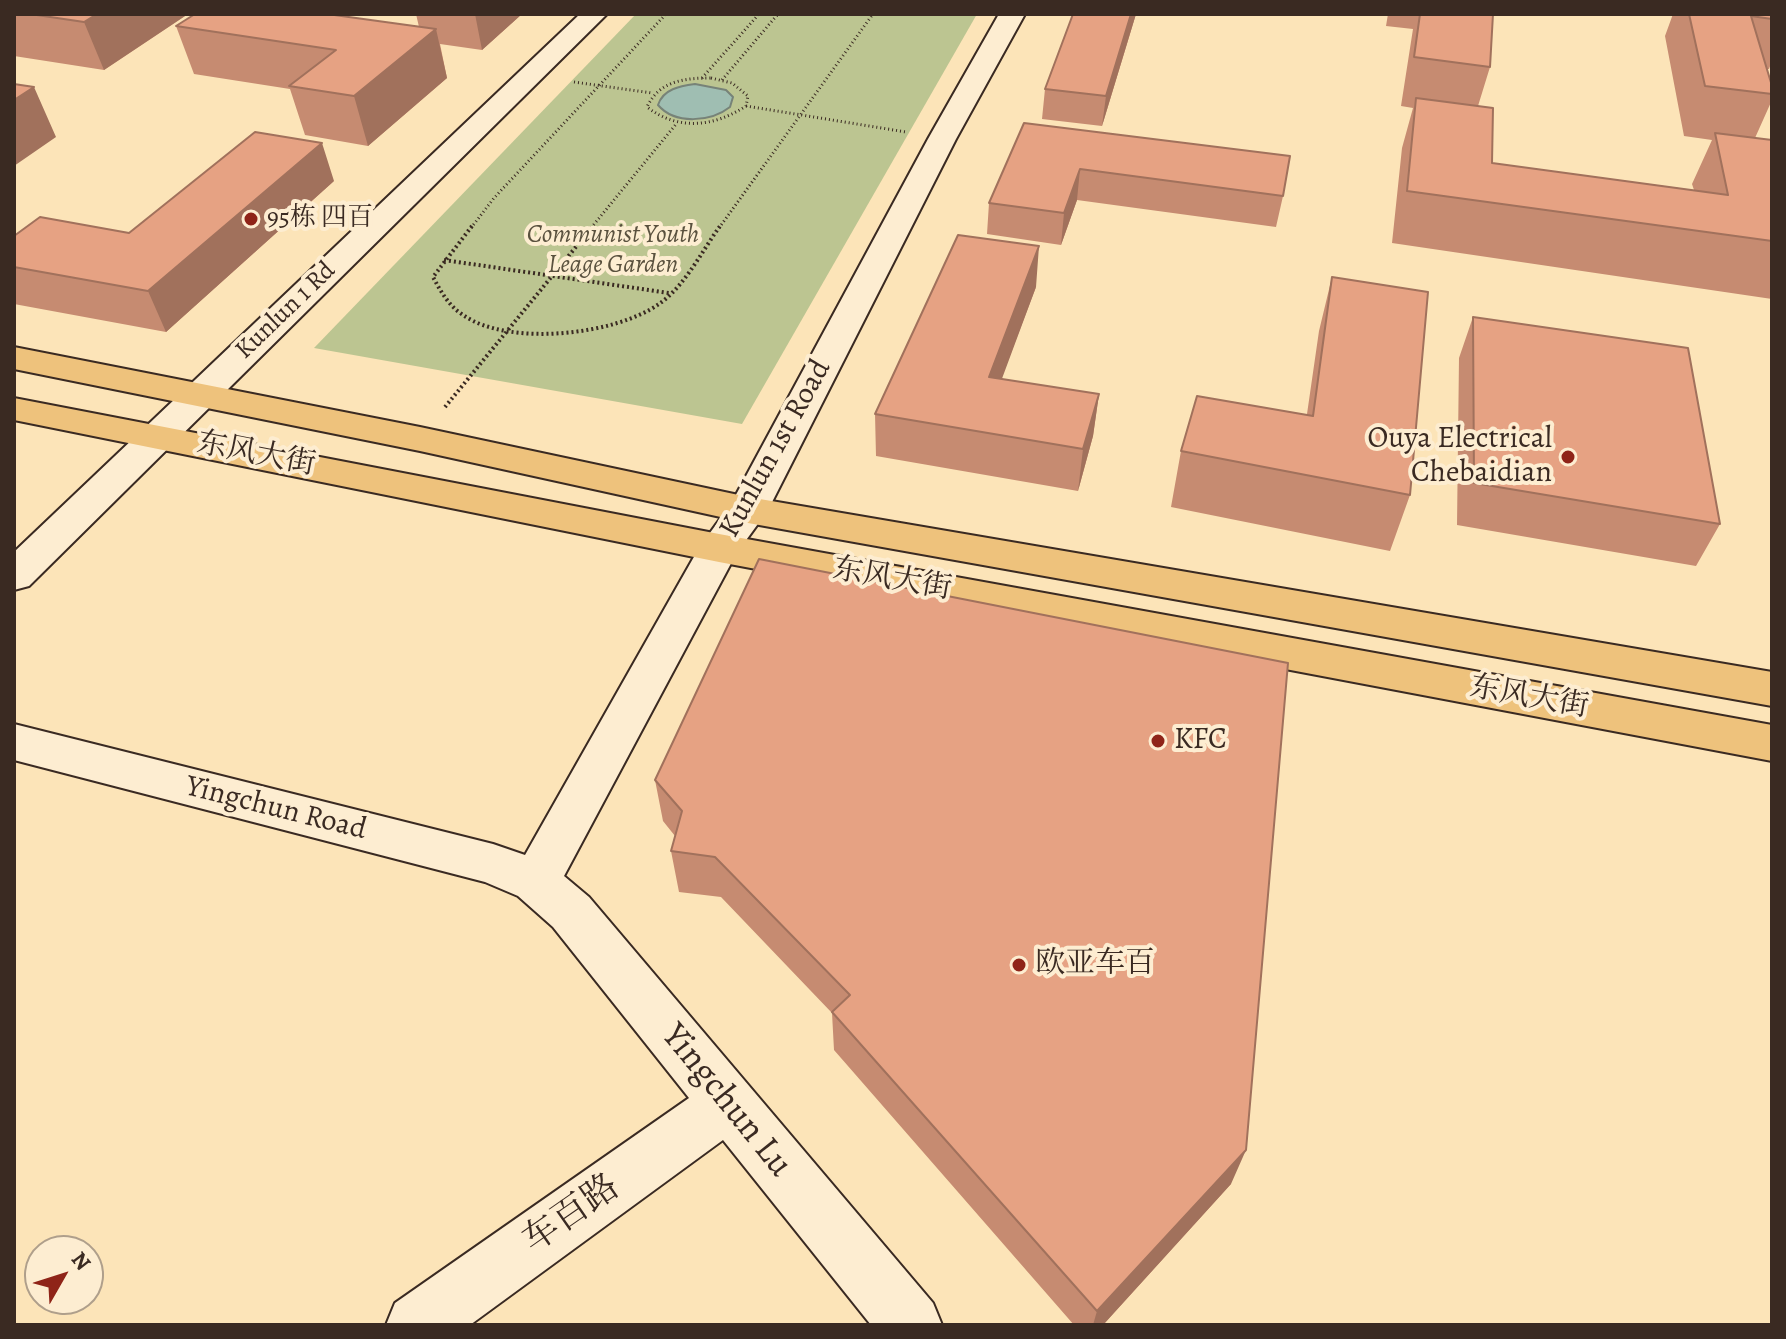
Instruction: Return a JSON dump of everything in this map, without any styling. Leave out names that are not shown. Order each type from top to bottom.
[{"type":"main road","name":"东风大街","points":[[14,358],[420,439],[748,510],[1772,689]]},
{"type":"main road","name":"东风大街","points":[[14,409],[719,548],[1772,743]]},
{"type":"street","name":"Kunlun 1 Rd","points":[[14,576],[594,14]]},
{"type":"street","name":"Kunlun 1st Road","points":[[536,881],[719,548],[748,510],[942,139],[1012,14]]},
{"type":"street","name":"Yingchun Road","points":[[14,742],[493,864],[536,881]]},
{"type":"street","name":"Yingchun Lu","points":[[536,881],[571,912],[911,1325]]},
{"type":"street","name":"车百路","points":[[417,1325],[727,1104]]},
{"type":"path","points":[[666,14],[494,198],[443,260],[433,277],[443,299],[473,321],[507,330],[553,334],[619,323],[660,304],[691,267],[873,14]]},
{"type":"path","points":[[702,78],[759,14]]},
{"type":"path","points":[[722,80],[778,14]]},
{"type":"path","points":[[531,75],[652,93],[679,80],[702,78],[722,80],[740,87],[748,96],[746,106],[733,116],[716,122],[677,123],[656,116],[647,107],[652,93]]},
{"type":"path","points":[[746,106],[803,113],[942,139]]},
{"type":"path","points":[[420,439],[677,123]]},
{"type":"path","points":[[443,260],[669,293]]},
{"type":"green space","name":"Communist Youth Leage Garden","points":[[636,14],[977,14],[742,424],[314,348]]},
{"type":"shaded area","points":[[695,84],[726,90],[733,97],[730,107],[713,116],[693,119],[674,116],[658,105],[668,92]]},
{"type":"building","points":[[30,14],[97,14],[84,22]]},
{"type":"building","points":[[195,14],[327,14],[436,29],[354,96],[289,86],[336,50],[176,26]]},
{"type":"building","points":[[1073,14],[1131,14],[1106,96],[1045,89]]},
{"type":"building","points":[[1420,14],[1493,14],[1490,67],[1414,57]]},
{"type":"building","points":[[1689,14],[1772,14],[1772,19],[1751,16],[1772,94],[1705,86]]},
{"type":"building","points":[[14,84],[34,87],[14,100]]},
{"type":"building","points":[[1416,98],[1493,108],[1492,163],[1728,195],[1715,133],[1772,140],[1772,241],[1407,191]]},
{"type":"building","points":[[1024,123],[1290,156],[1283,196],[1080,169],[1064,213],[989,203]]},
{"type":"building","points":[[255,132],[322,143],[148,291],[14,267],[14,236],[40,217],[129,233]]},
{"type":"building","points":[[958,235],[1039,246],[989,377],[1099,394],[1083,449],[875,414]]},
{"type":"building","points":[[1332,277],[1428,292],[1410,495],[1181,451],[1197,396],[1313,416]]},
{"type":"building","name":"Ouya Electrical Chebaidian","points":[[1473,317],[1688,348],[1720,524],[1474,483]]},
{"type":"building","name":"欧亚车百","points":[[759,559],[1288,663],[1246,1150],[1097,1311],[832,1012],[850,995],[715,857],[671,851],[682,811],[655,780]]},
{"type":"place","name":"95栋 四百","points":[[251,219]]},
{"type":"place","name":"Ouya Electrical Chebaidian","points":[[1568,457]]},
{"type":"place","name":"KFC","points":[[1158,741]]},
{"type":"place","name":"欧亚车百","points":[[1019,965]]}]
